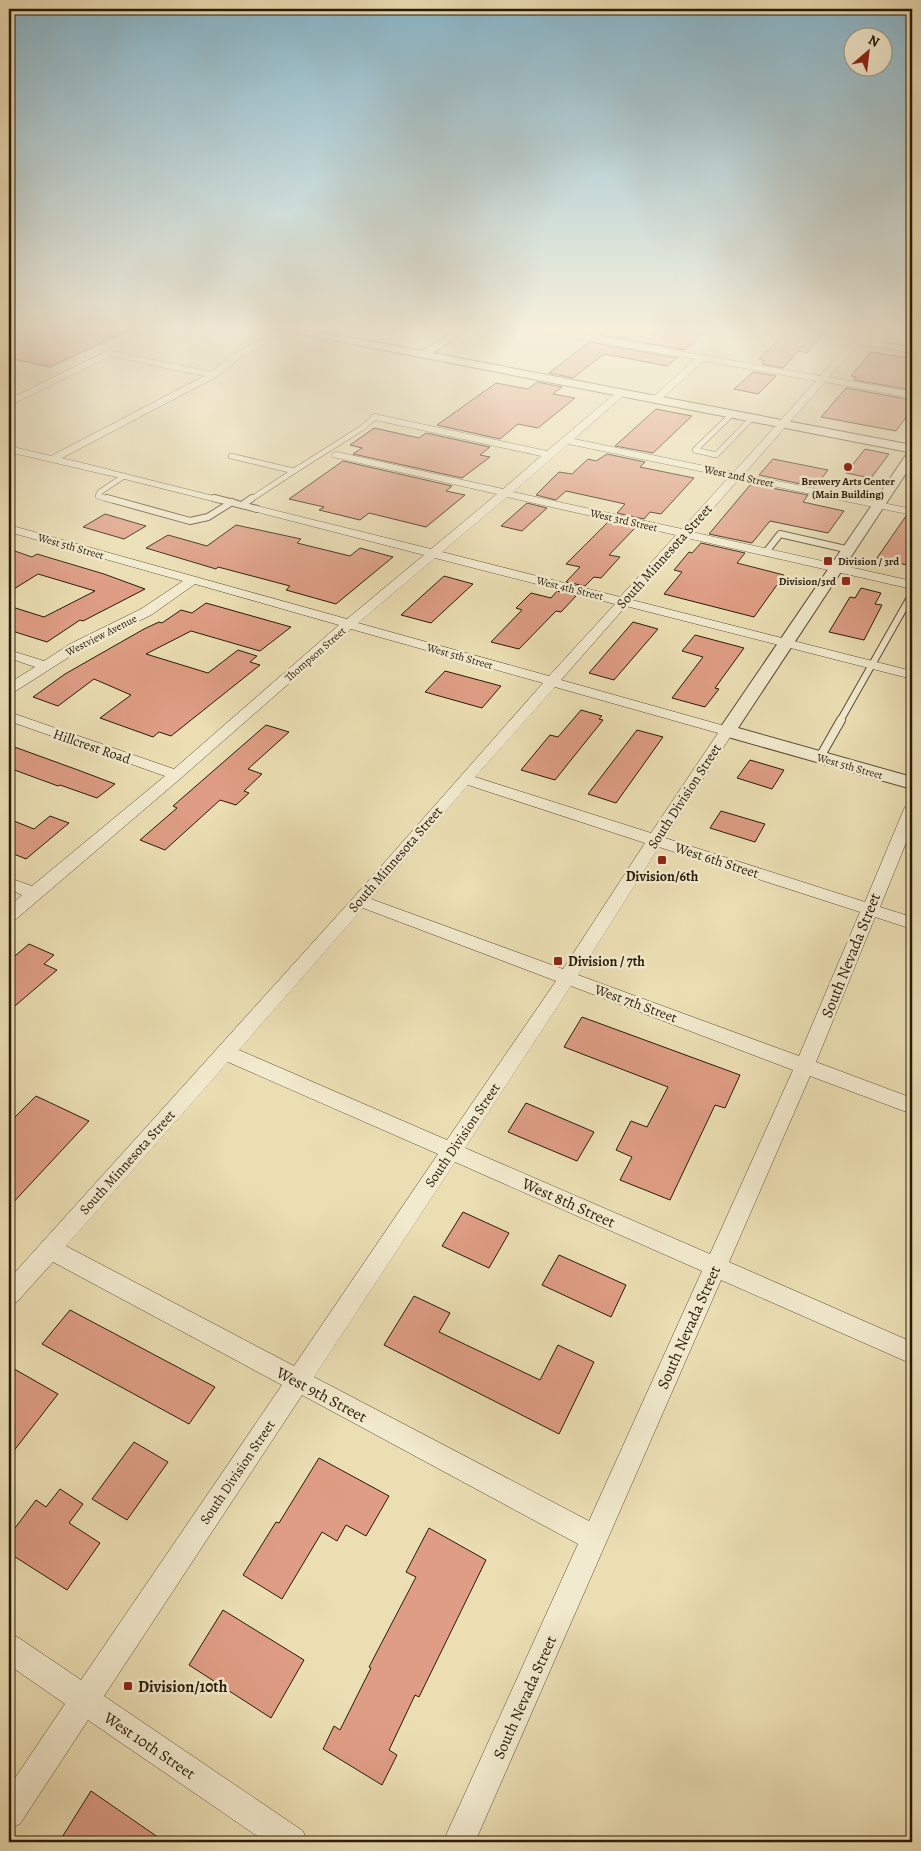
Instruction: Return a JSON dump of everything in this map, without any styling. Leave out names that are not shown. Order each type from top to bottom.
[{"type":"street","points":[[52,459],[137,414]]},
{"type":"street","name":"Thompson Street","points":[[9,916],[596,414]]},
{"type":"street","points":[[734,414],[912,448]]},
{"type":"street","name":"South Minnesota Street","points":[[9,1295],[360,901],[465,779],[791,414]]},
{"type":"street","points":[[375,417],[548,455]]},
{"type":"street","name":"West 2nd Street","points":[[566,440],[912,512]]},
{"type":"street","points":[[9,449],[107,472]]},
{"type":"street","name":"West 3rd Street","points":[[337,455],[912,585]]},
{"type":"street","name":"South Division Street","points":[[9,1813],[568,978],[655,840],[912,455]]},
{"type":"street","name":"West 4th Street","points":[[257,508],[912,675]]},
{"type":"street","name":"West 5th Street","points":[[9,528],[912,783]]},
{"type":"street","name":"Westview Avenue","points":[[9,689],[75,647],[146,612],[192,580]]},
{"type":"street","points":[[9,654],[44,666]]},
{"type":"street","name":"Hillcrest Road","points":[[9,716],[176,775]]},
{"type":"street","name":"West 6th Street","points":[[465,779],[912,923]]},
{"type":"street","name":"South Nevada Street","points":[[459,1842],[804,1065],[912,809]]},
{"type":"street","points":[[9,883],[35,894]]},
{"type":"street","name":"West 7th Street","points":[[360,901],[912,1106]]},
{"type":"street","name":"West 8th Street","points":[[225,1052],[912,1352]]},
{"type":"street","name":"West 9th Street","points":[[50,1248],[594,1538]]},
{"type":"street","name":"West 10th Street","points":[[9,1648],[292,1842]]},
{"type":"lane","points":[[732,414],[695,450],[716,455],[752,418]]},
{"type":"lane","points":[[242,505],[362,428],[375,417]]},
{"type":"lane","points":[[231,456],[294,471]]},
{"type":"lane","points":[[107,472],[257,508]]},
{"type":"lane","points":[[124,476],[100,492],[98,496],[190,521],[208,518],[232,502]]},
{"type":"lane","points":[[766,552],[780,534],[850,550]]},
{"type":"lane","points":[[820,757],[912,594]]},
{"type":"building","points":[[452,414],[555,414],[538,428],[518,424],[500,439],[437,425]]},
{"type":"building","points":[[650,414],[692,416],[653,453],[615,446]]},
{"type":"building","points":[[823,414],[908,414],[896,431],[821,417]]},
{"type":"building","points":[[374,428],[419,438],[426,433],[490,447],[480,455],[490,457],[462,478],[353,454],[362,448],[350,445]]},
{"type":"building","points":[[865,449],[889,454],[871,478],[846,473]]},
{"type":"building","points":[[607,454],[645,462],[640,467],[694,478],[661,514],[650,512],[644,519],[617,513],[625,504],[566,491],[556,500],[536,495],[559,472],[572,474],[588,459],[596,461]]},
{"type":"building","points":[[773,459],[828,470],[815,487],[759,475]]},
{"type":"building","points":[[343,461],[452,486],[446,491],[465,495],[426,527],[369,513],[360,520],[319,510],[324,507],[289,499]]},
{"type":"building","points":[[751,484],[808,495],[803,502],[844,511],[828,533],[770,521],[752,543],[709,534]]},
{"type":"building","points":[[527,503],[547,508],[522,531],[501,526]]},
{"type":"building","points":[[105,514],[146,526],[124,539],[83,527]]},
{"type":"building","points":[[906,516],[912,517],[912,558],[907,565],[877,558]]},
{"type":"building","points":[[608,522],[635,528],[609,555],[620,557],[601,578],[594,577],[585,586],[566,582],[580,567],[566,564]]},
{"type":"building","points":[[236,525],[301,539],[297,543],[350,556],[360,548],[393,557],[336,604],[286,590],[290,586],[218,567],[216,569],[146,548],[168,535],[207,546]]},
{"type":"building","points":[[701,543],[745,553],[737,563],[784,575],[754,617],[664,594],[682,572],[674,570],[689,552],[692,553]]},
{"type":"building","points":[[9,549],[32,557],[37,554],[104,574],[145,589],[83,621],[80,620],[47,642],[9,630],[9,606],[44,617],[95,591],[38,574],[9,592]]},
{"type":"building","points":[[444,576],[473,584],[431,623],[401,615]]},
{"type":"building","points":[[861,588],[881,593],[875,604],[882,605],[864,640],[829,632],[850,597],[855,598]]},
{"type":"building","points":[[557,591],[576,596],[561,612],[556,611],[519,649],[491,642],[522,610],[516,608],[531,593],[551,598]]},
{"type":"building","points":[[206,603],[291,627],[260,651],[191,631],[146,654],[208,673],[238,650],[257,656],[250,662],[260,665],[171,736],[159,732],[153,737],[100,718],[131,695],[94,679],[58,706],[33,697],[65,674],[144,629],[159,622],[162,623],[181,610],[192,613]]},
{"type":"building","points":[[633,622],[658,629],[614,680],[589,673]]},
{"type":"building","points":[[695,635],[744,648],[715,688],[719,689],[705,707],[672,698],[703,657],[682,651]]},
{"type":"building","points":[[445,671],[501,686],[482,708],[425,692]]},
{"type":"building","points":[[581,710],[602,716],[599,719],[603,720],[555,780],[521,770],[550,735],[558,737]]},
{"type":"building","points":[[266,725],[289,732],[248,769],[262,774],[244,791],[249,793],[236,805],[220,800],[165,850],[140,840],[177,808],[173,806]]},
{"type":"building","points":[[637,730],[663,737],[616,803],[588,794]]},
{"type":"building","points":[[9,745],[115,784],[97,798],[9,768]]},
{"type":"building","points":[[750,760],[784,770],[772,789],[737,778]]},
{"type":"building","points":[[721,811],[765,824],[755,842],[710,828]]},
{"type":"building","points":[[50,816],[69,823],[26,859],[9,852],[9,819],[34,829]]},
{"type":"building","points":[[29,944],[54,955],[44,964],[57,970],[9,1011],[9,961]]},
{"type":"building","points":[[582,1017],[740,1075],[725,1108],[715,1105],[670,1200],[620,1180],[632,1157],[616,1150],[631,1121],[647,1127],[668,1087],[564,1047]]},
{"type":"building","points":[[36,1096],[89,1121],[9,1207],[9,1123]]},
{"type":"building","points":[[526,1103],[594,1132],[577,1161],[508,1132]]},
{"type":"building","points":[[463,1212],[509,1233],[489,1268],[442,1246]]},
{"type":"building","points":[[559,1255],[626,1285],[611,1317],[542,1285]]},
{"type":"building","points":[[414,1296],[450,1313],[439,1332],[540,1380],[558,1345],[594,1362],[559,1434],[384,1345]]},
{"type":"building","points":[[70,1310],[215,1387],[189,1424],[42,1344]]},
{"type":"building","points":[[9,1366],[58,1394],[9,1457]]},
{"type":"building","points":[[134,1442],[168,1462],[127,1520],[92,1499]]},
{"type":"building","points":[[319,1458],[389,1496],[366,1536],[346,1525],[337,1541],[322,1532],[282,1599],[243,1575],[276,1522],[279,1523]]},
{"type":"building","points":[[60,1489],[83,1504],[69,1523],[100,1543],[67,1590],[9,1553],[9,1536],[36,1500],[46,1507]]},
{"type":"building","points":[[429,1528],[486,1560],[419,1697],[415,1695],[389,1750],[397,1755],[382,1785],[323,1749],[334,1726],[340,1730],[371,1668],[369,1667],[416,1577],[406,1572]]},
{"type":"building","points":[[223,1610],[304,1660],[271,1718],[189,1665]]},
{"type":"building","points":[[91,1791],[165,1842],[59,1842]]},
{"type":"place","name":"Brewery Arts Center (Main Building)","points":[[848,467]]},
{"type":"place","name":"Division / 3rd","points":[[828,561]]},
{"type":"place","name":"Division/3rd","points":[[846,581]]},
{"type":"place","name":"Division/6th","points":[[662,860]]},
{"type":"place","name":"Division / 7th","points":[[558,961]]},
{"type":"place","name":"Division/10th","points":[[128,1686]]}]
